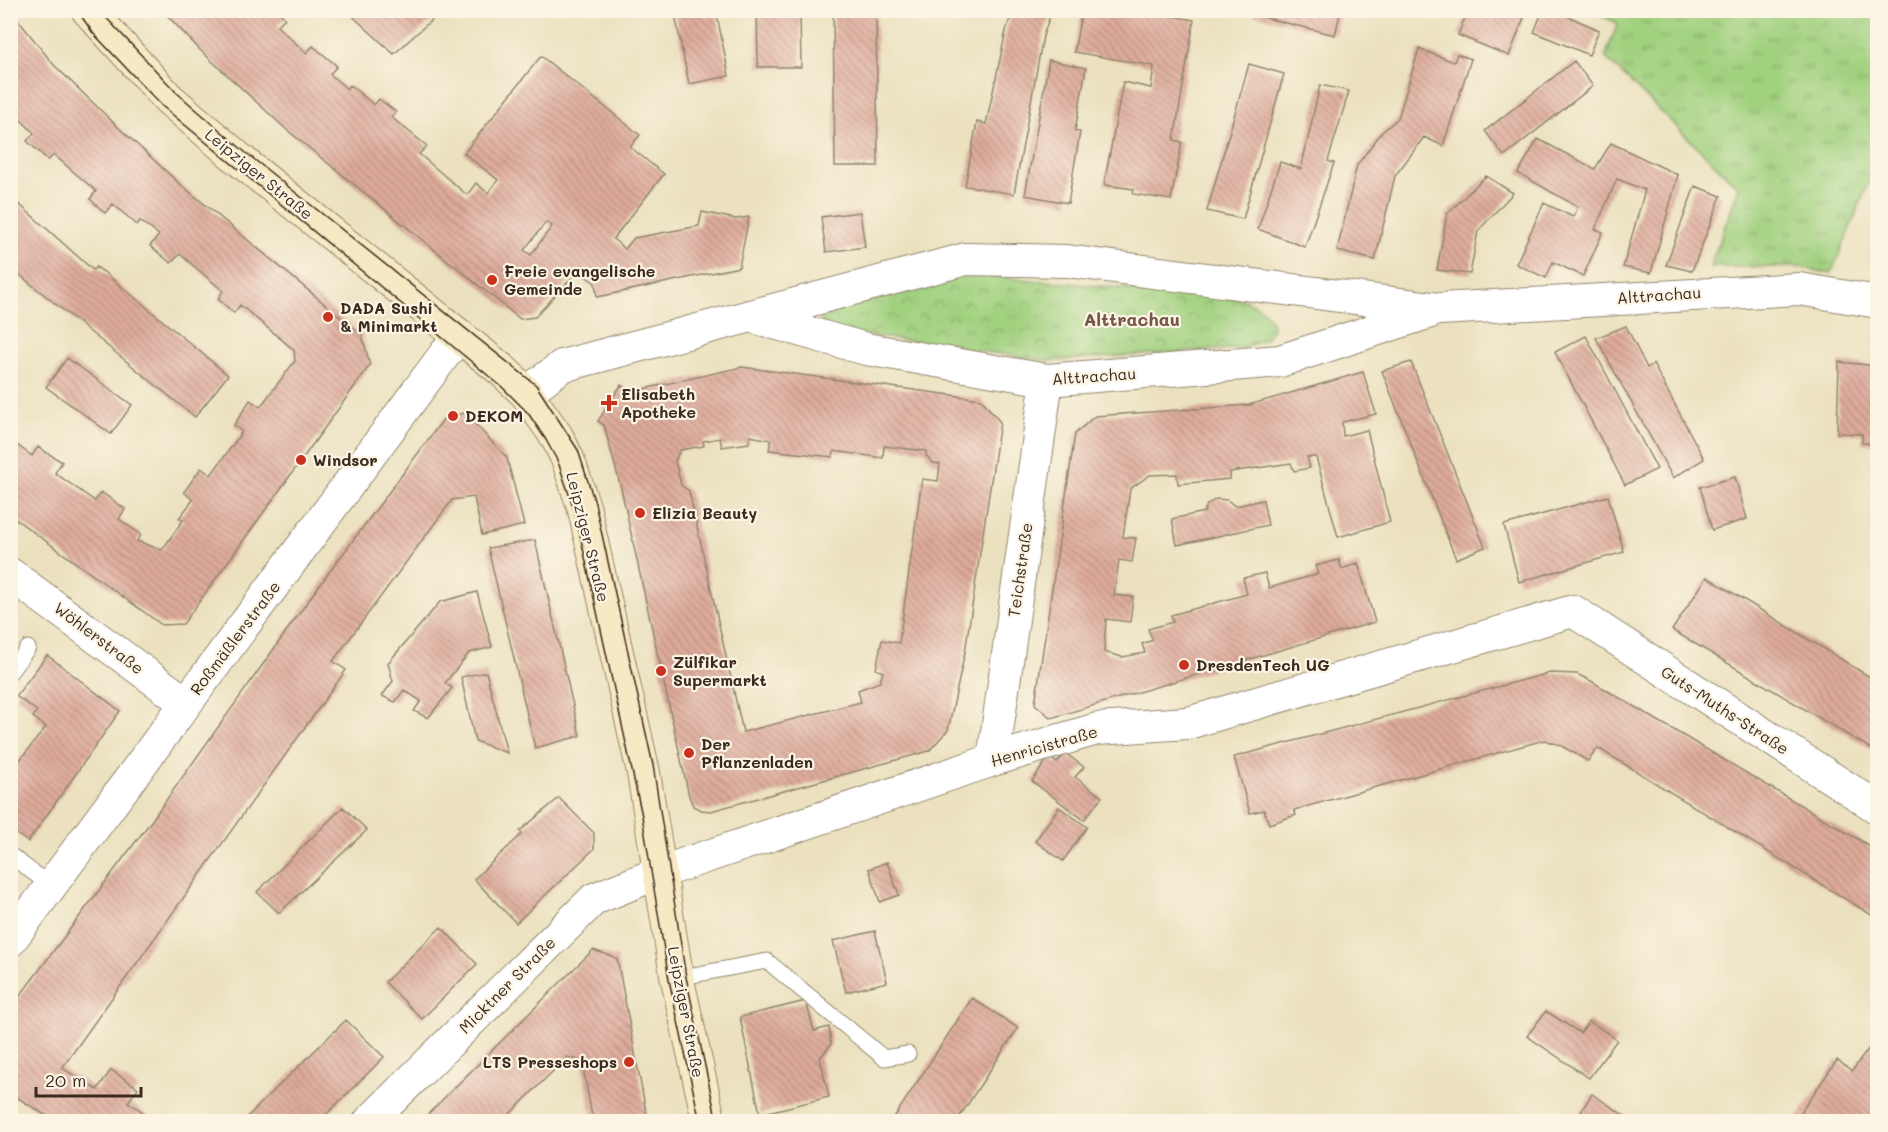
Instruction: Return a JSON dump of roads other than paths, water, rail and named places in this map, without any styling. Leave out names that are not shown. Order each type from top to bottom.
[{"type":"main road","name":"Leipziger Straße","points":[[88,10],[168,98],[240,160],[459,335],[526,393],[557,437],[568,460],[584,508],[643,771],[677,978],[709,1122]]},
{"type":"street","name":"Alttrachau","points":[[526,393],[562,366],[747,315],[966,259],[1067,261],[1440,309],[1799,289],[1878,302]]},
{"type":"street","name":"Alttrachau","points":[[747,315],[866,349],[1047,380],[1280,361],[1440,309]]},
{"type":"street","name":"Roßmäßlerstraße","points":[[10,940],[459,335]]},
{"type":"street","name":"Teichstraße","points":[[993,760],[1047,380]]},
{"type":"street","name":"Wöhlerstraße","points":[[10,574],[186,703]]},
{"type":"street","name":"Henricistraße","points":[[661,872],[993,760],[1097,729],[1188,723],[1573,611]]},
{"type":"street","name":"Guts-Muths-Straße","points":[[1573,611],[1878,808]]},
{"type":"street","name":"Micktner Straße","points":[[369,1122],[594,899],[661,872]]},
{"type":"lane","points":[[10,672],[28,648]]},
{"type":"lane","points":[[10,855],[51,886]]},
{"type":"lane","points":[[677,978],[767,961],[884,1058],[908,1054]]},
{"type":"tram line","points":[[77,10],[93,33],[162,106],[502,387],[528,413],[546,440],[558,462],[575,512],[642,816],[669,980],[700,1122]]},
{"type":"tram line","points":[[99,10],[176,92],[245,152],[536,385],[578,450],[595,503],[653,765],[686,977],[717,1122]]},
{"type":"place","name":"Freie evangelische Gemeinde","points":[[492,280]]},
{"type":"place","name":"DADA Sushi & Minimarkt","points":[[328,317]]},
{"type":"place","name":"Elisabeth Apotheke","points":[[609,403]]},
{"type":"place","name":"DEKOM","points":[[453,416]]},
{"type":"place","name":"Windsor","points":[[301,460]]},
{"type":"place","name":"Elizia Beauty","points":[[640,513]]},
{"type":"place","name":"DresdenTech UG","points":[[1184,665]]},
{"type":"place","name":"Zülfikar Supermarkt","points":[[661,671]]},
{"type":"place","name":"Der Pflanzenladen","points":[[689,753]]},
{"type":"place","name":"LTS Presseshops","points":[[629,1062]]},
{"type":"district","name":"Alttrachau","points":[[1132,320]]}]
